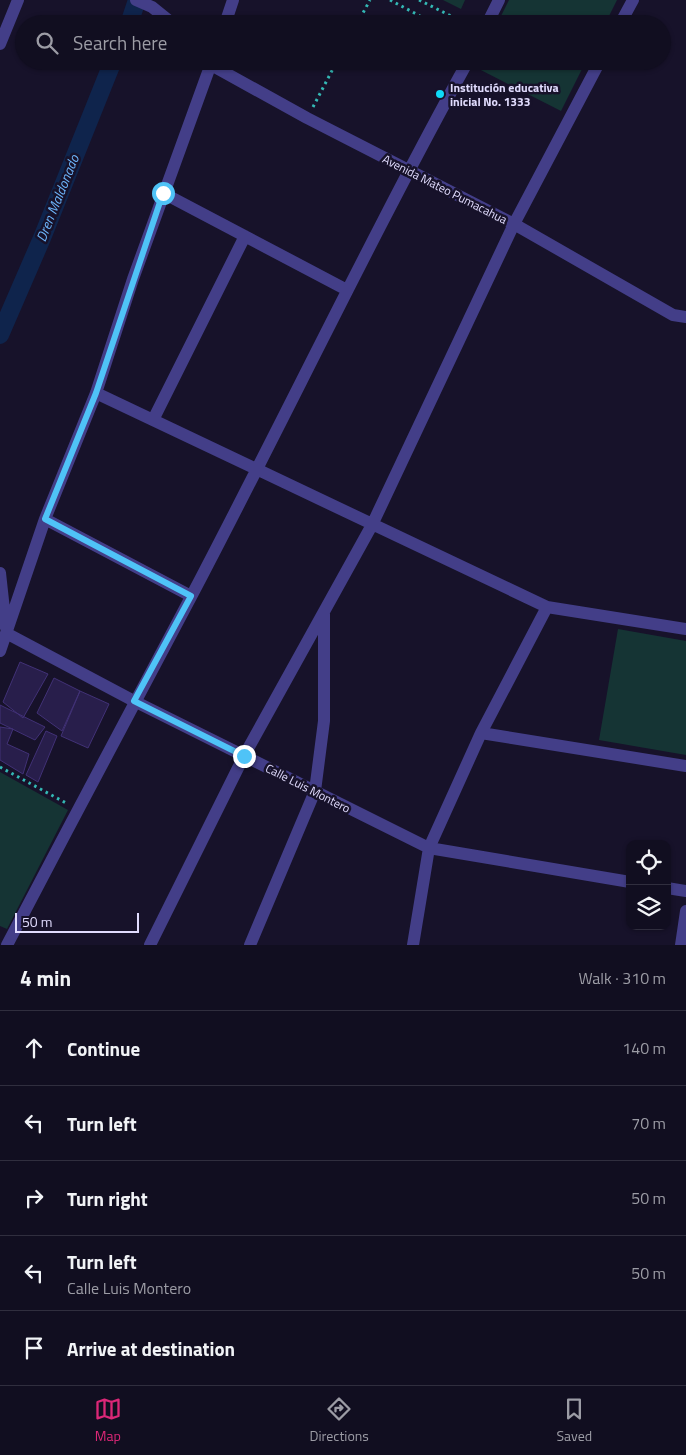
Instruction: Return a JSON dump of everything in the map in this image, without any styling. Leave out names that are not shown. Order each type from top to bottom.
[{"type":"street","points":[[0,44],[18,0]]},
{"type":"street","points":[[136,0],[152,7],[161,15]]},
{"type":"street","points":[[228,15],[233,0]]},
{"type":"street","points":[[492,15],[499,0]]},
{"type":"street","points":[[625,15],[633,0]]},
{"type":"street","points":[[0,651],[45,519],[96,393],[207,70]]},
{"type":"street","name":"Avenida Mateo Pumacahua","points":[[221,70],[307,118],[514,224],[673,315],[686,317]]},
{"type":"street","points":[[7,945],[191,596],[408,171],[463,70]]},
{"type":"street","points":[[150,945],[244,756],[372,525],[514,224],[595,70]]},
{"type":"street","points":[[163,193],[347,290]]},
{"type":"street","points":[[153,420],[245,236]]},
{"type":"street","points":[[96,393],[547,606],[686,629]]},
{"type":"street","points":[[45,519],[191,596]]},
{"type":"street","points":[[0,573],[6,633]]},
{"type":"street","points":[[413,945],[429,848],[481,733],[547,606]]},
{"type":"street","points":[[256,943],[315,791],[324,721],[324,612]]},
{"type":"street","name":"Calle Luis Montero","points":[[6,633],[134,701],[429,848],[626,881]]},
{"type":"street","points":[[481,733],[686,766]]},
{"type":"street","points":[[671,889],[686,891]]},
{"type":"street","points":[[680,945],[686,911]]},
{"type":"path","points":[[362,15],[370,0]]},
{"type":"path","points":[[390,0],[418,15]]},
{"type":"path","points":[[419,0],[449,15]]},
{"type":"path","points":[[307,118],[332,70]]},
{"type":"path","points":[[0,767],[78,810]]},
{"type":"green space","points":[[443,0],[465,0],[461,9]]},
{"type":"green space","points":[[509,0],[617,0],[610,15],[502,15]]},
{"type":"green space","points":[[481,70],[582,70],[561,111]]},
{"type":"green space","points":[[618,629],[686,641],[686,755],[599,740]]},
{"type":"green space","points":[[0,772],[68,810],[7,929],[0,926]]},
{"type":"building","points":[[20,662],[48,674],[23,718],[3,702]]},
{"type":"building","points":[[54,678],[80,691],[62,731],[37,713]]},
{"type":"building","points":[[80,691],[109,704],[88,748],[61,736]]},
{"type":"building","points":[[0,705],[45,727],[35,740],[0,723]]},
{"type":"building","points":[[0,727],[13,729],[7,744],[29,754],[23,774],[0,760]]},
{"type":"building","points":[[46,731],[57,736],[38,782],[26,775]]},
{"type":"waterway","name":"Dren Maldonado","points":[[132,15],[137,0]]},
{"type":"waterway","name":"Dren Maldonado","points":[[0,335],[42,238],[109,70]]},
{"type":"place","name":"Institución educativa inicial No. 1333","points":[[440,94]]},
{"type":"route","points":[[163,193],[96,393],[45,519],[191,596],[134,701],[244,756]]}]
